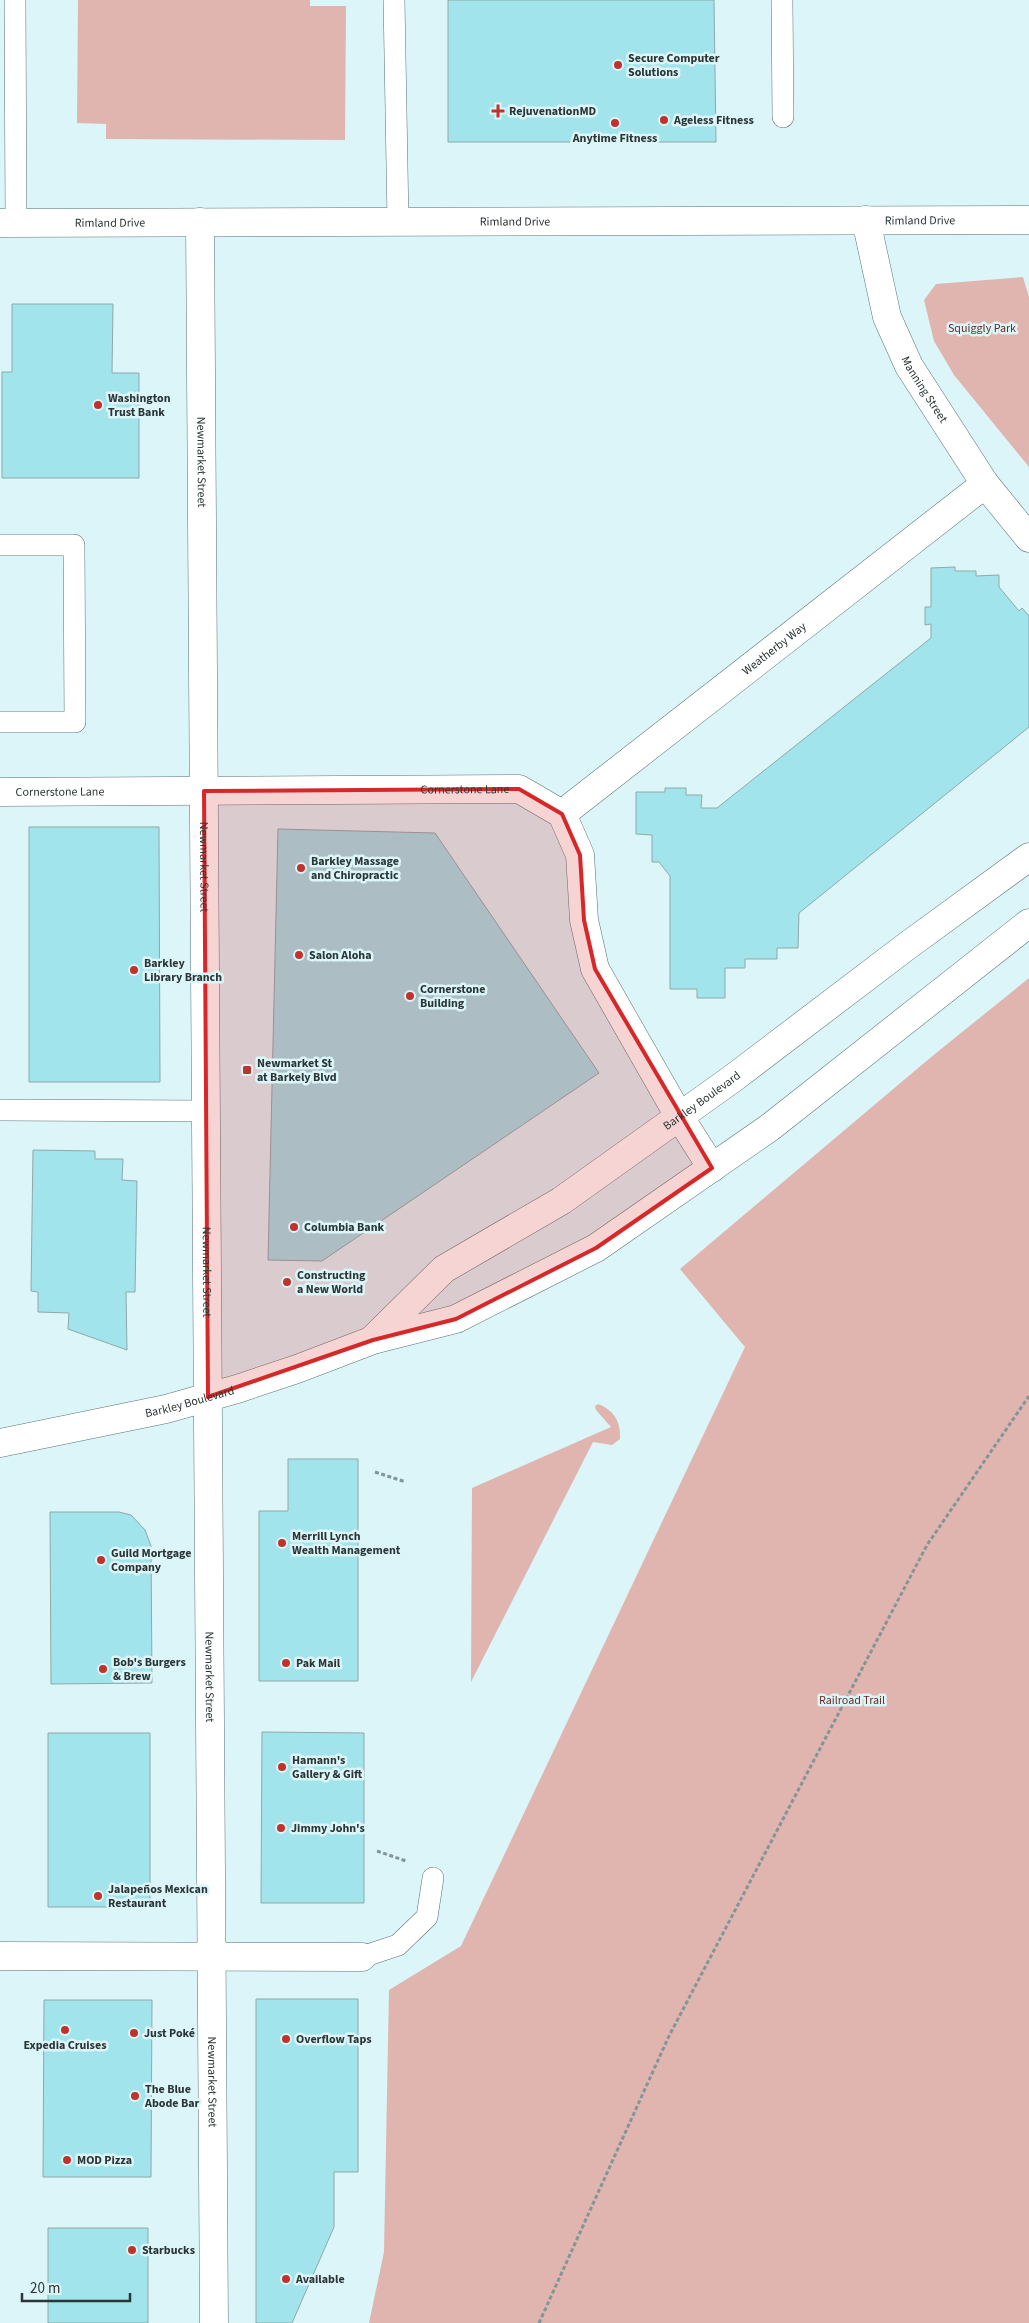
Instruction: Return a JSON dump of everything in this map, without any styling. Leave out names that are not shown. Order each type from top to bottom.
[{"type":"street","name":"Manning Street","points":[[866,220],[887,317],[909,366],[985,484],[1029,538]]},
{"type":"street","name":"Rimland Drive","points":[[8,223],[1029,220]]},
{"type":"street","name":"Newmarket Street","points":[[200,222],[214,2323]]},
{"type":"street","name":"Weatherby Way","points":[[562,814],[985,484]]},
{"type":"street","name":"Cornerstone Lane","points":[[0,792],[519,789],[562,814]]},
{"type":"street","points":[[562,814],[580,855],[584,920],[595,969],[679,1116],[712,1168]]},
{"type":"street","name":"Barkley Boulevard","points":[[373,1340],[444,1269],[561,1202],[1029,857]]},
{"type":"street","name":"Barkley Boulevard","points":[[0,1443],[166,1409],[297,1369],[373,1340],[456,1319],[587,1253],[769,1128],[1029,923]]},
{"type":"street","points":[[0,1956],[362,1957]]},
{"type":"lane","points":[[8,223],[15,0]]},
{"type":"lane","points":[[394,0],[398,221]]},
{"type":"lane","points":[[782,0],[783,117]]},
{"type":"lane","points":[[0,545],[74,545],[75,722],[0,722]]},
{"type":"lane","points":[[0,1110],[206,1111]]},
{"type":"lane","points":[[362,1957],[398,1945],[427,1917],[433,1878]]},
{"type":"path","points":[[540,2323],[669,2036],[927,1545],[1029,1396]]},
{"type":"path","points":[[375,1472],[406,1482]]},
{"type":"path","points":[[377,1851],[406,1861]]},
{"type":"highlighted area","points":[[519,789],[562,814],[580,855],[584,920],[595,969],[712,1168],[596,1248],[456,1319],[373,1340],[208,1397],[204,791]]},
{"type":"green space","points":[[78,0],[310,0],[310,6],[346,6],[345,140],[106,139],[106,124],[77,123]]},
{"type":"green space","name":"Squiggly Park","points":[[1023,277],[1029,297],[1029,467],[954,375],[934,341],[924,300],[936,284]]},
{"type":"green space","name":"Railroad Trail","points":[[1029,978],[1029,2323],[369,2323],[384,2252],[389,1990],[461,1946],[745,1347],[680,1269],[930,1058]]},
{"type":"green space","points":[[598,1404],[615,1417],[618,1422],[620,1439],[612,1445],[593,1442],[471,1682],[472,1488],[611,1427],[596,1410],[595,1406]]},
{"type":"building","points":[[448,0],[714,0],[716,142],[448,142]]},
{"type":"building","points":[[12,304],[113,304],[112,373],[139,373],[139,478],[2,478],[2,372],[12,372]]},
{"type":"building","points":[[955,567],[955,571],[976,571],[976,576],[999,575],[999,587],[1019,611],[1022,608],[1029,616],[1029,727],[799,913],[798,948],[777,948],[777,959],[745,959],[745,968],[725,968],[725,998],[697,998],[697,989],[670,989],[670,876],[659,862],[652,862],[652,835],[636,834],[636,792],[665,792],[665,788],[686,788],[686,795],[702,795],[701,808],[717,808],[931,638],[931,624],[925,625],[925,607],[931,607],[931,568]]},
{"type":"building","points":[[29,827],[159,827],[160,1082],[29,1082]]},
{"type":"building","name":"Cornerstone Building","points":[[278,829],[435,833],[599,1073],[322,1261],[268,1260]]},
{"type":"building","points":[[33,1150],[95,1151],[95,1159],[123,1159],[122,1180],[137,1181],[135,1292],[126,1292],[127,1350],[68,1329],[69,1313],[38,1312],[38,1292],[31,1291]]},
{"type":"building","points":[[288,1459],[358,1459],[358,1681],[259,1681],[259,1511],[288,1511]]},
{"type":"building","points":[[50,1512],[119,1512],[131,1515],[145,1530],[151,1546],[152,1683],[51,1684]]},
{"type":"building","points":[[262,1732],[364,1733],[364,1903],[261,1903]]},
{"type":"building","points":[[48,1733],[150,1733],[150,1907],[48,1907]]},
{"type":"building","points":[[256,1999],[358,1999],[358,2172],[334,2172],[334,2227],[292,2323],[256,2323]]},
{"type":"building","points":[[44,2000],[152,2000],[151,2177],[43,2177]]},
{"type":"building","points":[[48,2228],[148,2228],[148,2323],[48,2323]]},
{"type":"place","name":"Secure Computer Solutions","points":[[618,65]]},
{"type":"place","name":"RejuvenationMD","points":[[498,111]]},
{"type":"place","name":"Ageless Fitness","points":[[664,120]]},
{"type":"place","name":"Anytime Fitness","points":[[615,123]]},
{"type":"place","name":"Washington Trust Bank","points":[[98,405]]},
{"type":"place","name":"Barkley Massage and Chiropractic","points":[[301,868]]},
{"type":"place","name":"Salon Aloha","points":[[299,955]]},
{"type":"place","name":"Barkley Library Branch","points":[[134,970]]},
{"type":"place","name":"Cornerstone Building","points":[[410,996]]},
{"type":"place","name":"Newmarket St at Barkely Blvd","points":[[247,1070]]},
{"type":"place","name":"Columbia Bank","points":[[294,1227]]},
{"type":"place","name":"Constructing a New World","points":[[287,1282]]},
{"type":"place","name":"Merrill Lynch Wealth Management","points":[[282,1543]]},
{"type":"place","name":"Guild Mortgage Company","points":[[101,1560]]},
{"type":"place","name":"Pak Mail","points":[[286,1663]]},
{"type":"place","name":"Bob's Burgers & Brew","points":[[103,1669]]},
{"type":"place","name":"Hamann's Gallery & Gift","points":[[282,1767]]},
{"type":"place","name":"Jimmy John's","points":[[281,1828]]},
{"type":"place","name":"Jalapeños Mexican Restaurant","points":[[98,1896]]},
{"type":"place","name":"Expedia Cruises","points":[[65,2030]]},
{"type":"place","name":"Just Poké","points":[[134,2033]]},
{"type":"place","name":"Overflow Taps","points":[[286,2039]]},
{"type":"place","name":"The Blue Abode Bar","points":[[135,2096]]},
{"type":"place","name":"MOD Pizza","points":[[67,2160]]},
{"type":"place","name":"Starbucks","points":[[132,2250]]},
{"type":"place","name":"Available","points":[[286,2279]]}]
